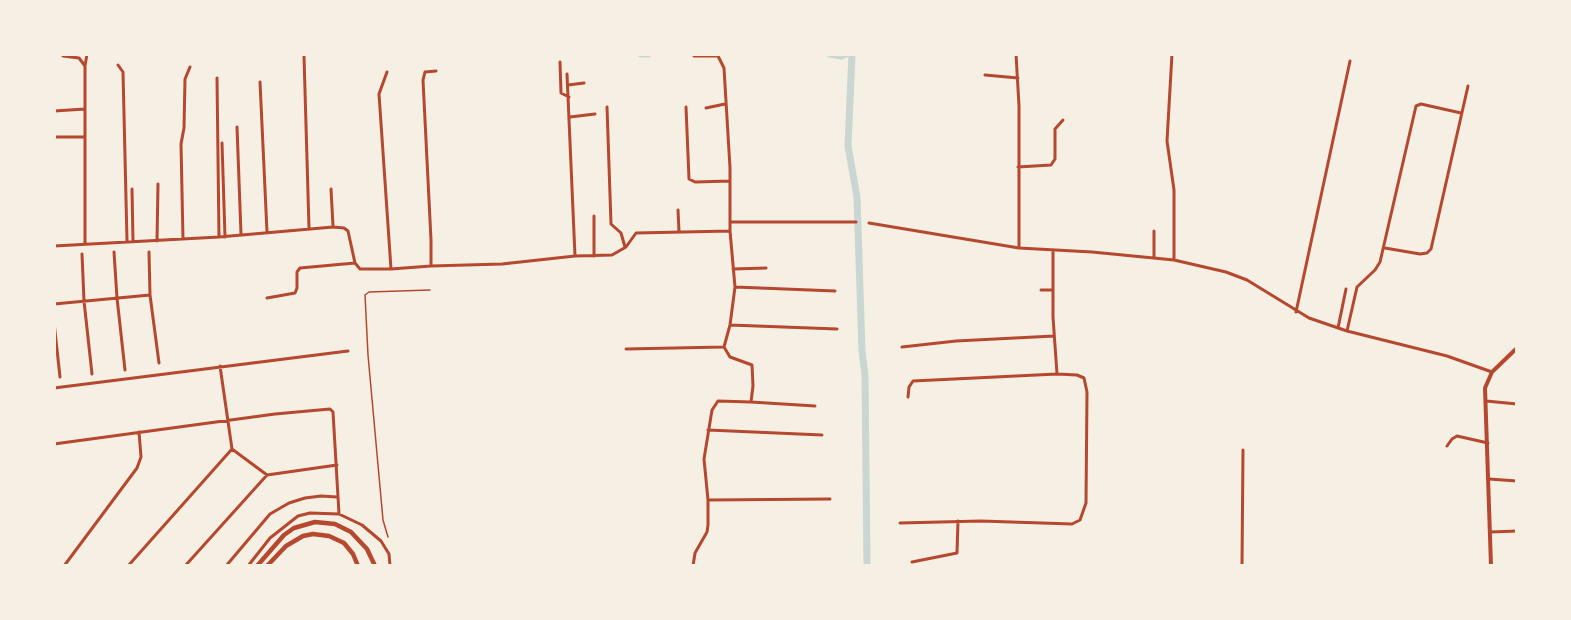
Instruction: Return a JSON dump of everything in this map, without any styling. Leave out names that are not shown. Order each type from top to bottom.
[{"type":"main road","points":[[257,566],[284,535],[294,528],[315,522],[335,525],[351,532],[367,549],[375,566]]},
{"type":"main road","points":[[267,566],[286,546],[303,536],[313,534],[329,536],[344,543],[358,566]]},
{"type":"street","points":[[85,245],[85,66],[87,54]]},
{"type":"street","points":[[1016,54],[1019,248]]},
{"type":"street","points":[[694,56],[716,55],[720,58],[725,75],[730,231],[735,287],[730,325],[724,347],[730,357],[752,365],[751,402]]},
{"type":"street","points":[[1172,55],[1167,141],[1174,190],[1174,260]]},
{"type":"street","points":[[63,56],[79,58],[85,66]]},
{"type":"street","points":[[304,56],[309,228]]},
{"type":"street","points":[[1296,312],[1350,61]]},
{"type":"street","points":[[560,62],[561,93],[569,97]]},
{"type":"street","points":[[118,65],[123,72],[127,242]]},
{"type":"street","points":[[183,239],[181,153],[185,79],[190,67]]},
{"type":"street","points":[[431,266],[423,80],[424,72],[436,71]]},
{"type":"street","points":[[387,72],[379,94],[391,269]]},
{"type":"street","points":[[567,74],[575,256]]},
{"type":"street","points":[[985,75],[1018,78]]},
{"type":"street","points":[[218,78],[219,237]]},
{"type":"street","points":[[260,82],[267,232]]},
{"type":"street","points":[[568,85],[584,84]]},
{"type":"street","points":[[1385,248],[1424,254],[1431,249],[1468,86]]},
{"type":"street","points":[[706,108],[725,104]]},
{"type":"street","points":[[1347,331],[1357,287],[1378,267],[1385,248],[1416,106],[1421,104],[1461,113]]},
{"type":"street","points":[[686,107],[689,179],[695,182],[730,181]]},
{"type":"street","points":[[607,108],[612,226],[621,232],[625,248]]},
{"type":"street","points":[[54,111],[85,110]]},
{"type":"street","points":[[570,117],[595,114]]},
{"type":"street","points":[[1018,167],[1049,167],[1053,163],[1055,129],[1063,120]]},
{"type":"street","points":[[237,127],[241,234]]},
{"type":"street","points":[[54,137],[85,136]]},
{"type":"street","points":[[222,143],[225,237]]},
{"type":"street","points":[[157,241],[158,184]]},
{"type":"street","points":[[132,189],[133,242]]},
{"type":"street","points":[[332,189],[333,227]]},
{"type":"street","points":[[678,210],[679,232]]},
{"type":"street","points":[[594,216],[594,256]]},
{"type":"street","points":[[731,222],[856,222]]},
{"type":"street","points":[[869,223],[1019,248],[1174,260],[1233,274],[1247,280],[1309,318],[1347,331],[1447,356],[1492,372]]},
{"type":"street","points":[[54,246],[225,237],[333,227],[344,228],[348,231],[355,263],[362,270],[502,264],[575,256],[612,255],[625,248],[636,233],[730,231]]},
{"type":"street","points":[[1154,231],[1154,258]]},
{"type":"street","points":[[1053,250],[1057,374]]},
{"type":"street","points":[[114,252],[125,370]]},
{"type":"street","points":[[149,252],[150,295],[159,363]]},
{"type":"street","points":[[82,254],[84,301],[92,374]]},
{"type":"street","points":[[267,298],[295,293],[297,272],[300,268],[355,263]]},
{"type":"street","points":[[733,269],[766,268]]},
{"type":"street","points":[[735,287],[836,291]]},
{"type":"street","points":[[1338,328],[1346,289]]},
{"type":"street","points":[[1041,290],[1053,290]]},
{"type":"street","points":[[54,304],[150,295]]},
{"type":"street","points":[[54,322],[60,377]]},
{"type":"street","points":[[730,325],[837,329]]},
{"type":"street","points":[[902,347],[956,341],[1054,336]]},
{"type":"street","points":[[626,349],[724,347]]},
{"type":"street","points":[[1491,566],[1490,479],[1485,388],[1492,372],[1517,348]]},
{"type":"street","points":[[54,388],[348,351]]},
{"type":"street","points":[[128,566],[231,449],[229,420],[220,366]]},
{"type":"street","points":[[900,523],[958,521],[1072,524],[1080,520],[1085,509],[1086,380],[1077,375],[1057,374],[913,381],[909,387],[908,397]]},
{"type":"street","points":[[693,566],[695,553],[707,532],[708,500],[704,459],[712,410],[718,401],[815,406]]},
{"type":"street","points":[[1486,401],[1517,404]]},
{"type":"street","points":[[54,444],[330,409],[333,412],[339,514]]},
{"type":"street","points":[[708,430],[822,435]]},
{"type":"street","points":[[64,566],[137,468],[141,457],[139,432]]},
{"type":"street","points":[[1447,446],[1457,436],[1488,443]]},
{"type":"street","points":[[231,449],[267,475]]},
{"type":"street","points":[[1242,566],[1243,450]]},
{"type":"street","points":[[185,566],[267,475],[337,465]]},
{"type":"street","points":[[1490,479],[1517,481]]},
{"type":"street","points":[[226,566],[270,514],[289,503],[305,498],[338,497]]},
{"type":"street","points":[[708,500],[830,499]]},
{"type":"street","points":[[248,566],[270,538],[298,516],[310,513],[339,514],[362,525],[381,541],[388,554],[390,566]]},
{"type":"street","points":[[912,562],[957,553],[958,521]]},
{"type":"street","points":[[1491,532],[1517,531]]},
{"type":"lane","points":[[388,537],[383,520],[365,295],[369,292],[430,290]]},
{"type":"waterway","points":[[641,54],[648,54]]},
{"type":"waterway","points":[[830,54],[841,56],[846,54]]},
{"type":"waterway","points":[[852,54],[848,146],[857,197],[862,351],[865,375],[867,566]]}]
